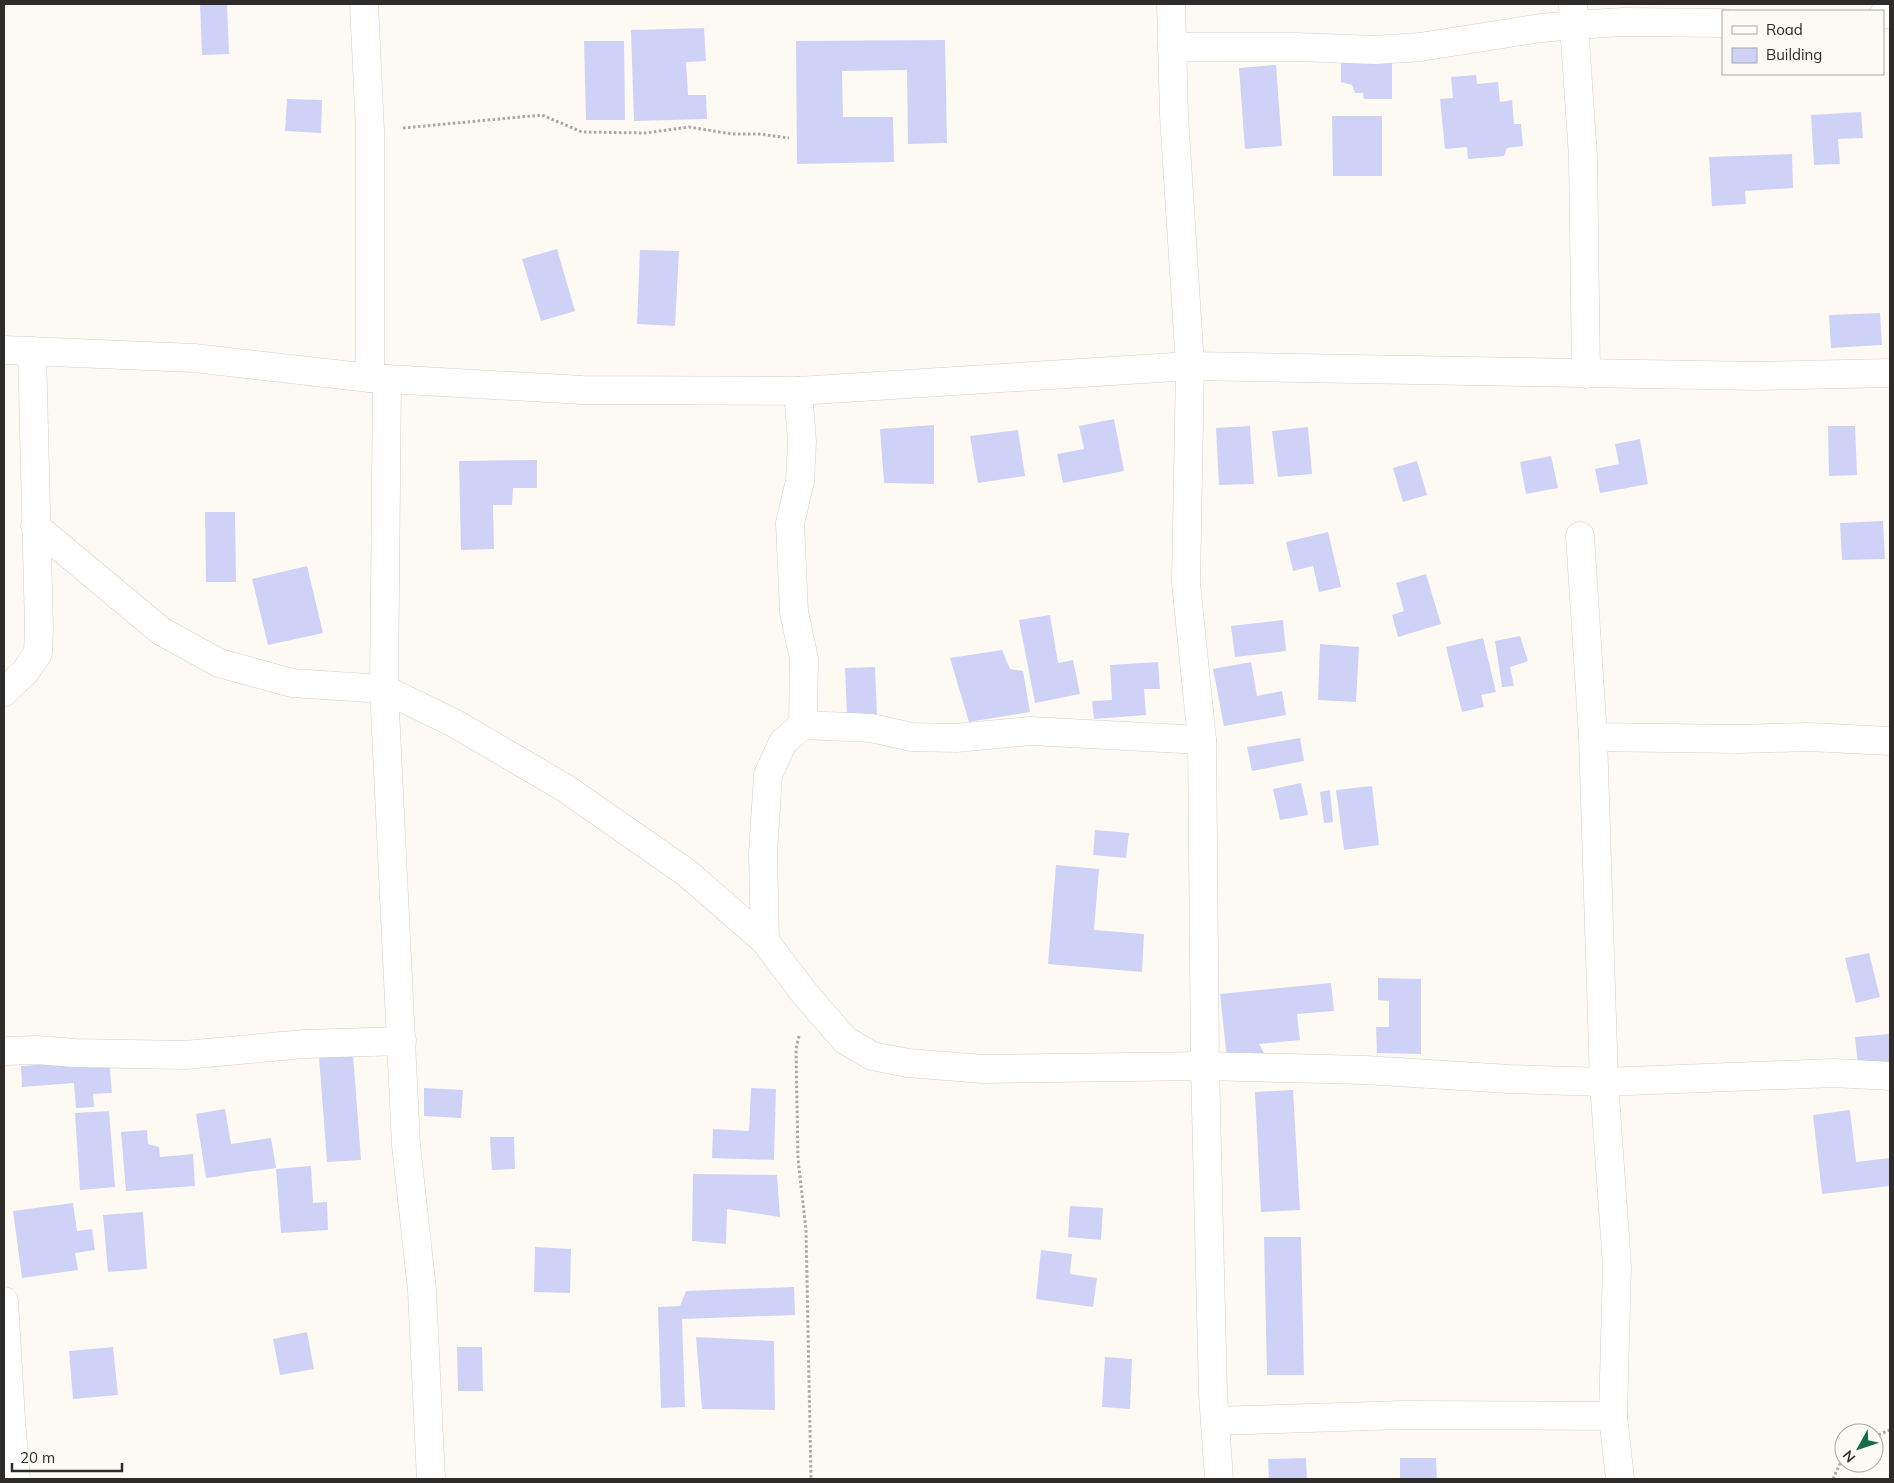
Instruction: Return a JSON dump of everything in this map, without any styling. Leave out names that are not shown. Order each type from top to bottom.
[{"type":"street","points":[[364,4],[379,378],[384,690],[406,1145],[422,1290],[431,1479]]},
{"type":"street","points":[[1170,4],[1174,115],[1190,366],[1186,583],[1202,740],[1205,1066],[1215,1421],[1220,1479]]},
{"type":"street","points":[[1172,47],[1297,47],[1375,50],[1420,47],[1541,28],[1574,14],[1623,22],[1722,23]]},
{"type":"street","points":[[1574,14],[1583,157],[1586,374]]},
{"type":"street","points":[[4,350],[194,358],[379,378],[582,390],[798,391],[1190,366],[1757,376],[1890,373]]},
{"type":"street","points":[[4,692],[25,672],[38,653],[39,627],[32,350]]},
{"type":"street","points":[[798,391],[802,442],[800,481],[790,524],[794,612],[804,659],[802,725]]},
{"type":"street","points":[[35,526],[161,631],[219,663],[292,683],[384,690],[454,723],[565,788],[687,873],[765,941],[845,1040],[872,1056],[908,1063],[983,1070],[1205,1066],[1365,1070],[1509,1079],[1604,1082],[1834,1073],[1890,1076]]},
{"type":"street","points":[[1580,536],[1593,737],[1604,1082],[1617,1266],[1613,1416],[1620,1479]]},
{"type":"street","points":[[765,941],[763,852],[768,775],[782,742],[802,725],[871,728],[912,737],[956,738],[1030,731],[1202,740]]},
{"type":"street","points":[[1593,737],[1809,738],[1890,741]]},
{"type":"street","points":[[4,1051],[37,1050],[84,1054],[185,1055],[304,1044],[402,1041]]},
{"type":"street","points":[[4,1301],[16,1479]]},
{"type":"street","points":[[1215,1421],[1404,1414],[1613,1416]]},
{"type":"path","points":[[370,132],[542,115],[582,132],[645,133],[689,127],[732,134],[759,134],[789,138]]},
{"type":"path","points":[[806,994],[796,1049],[798,1159],[806,1230],[811,1479]]},
{"type":"building","points":[[200,4],[227,4],[229,54],[202,55]]},
{"type":"building","points":[[704,28],[706,61],[686,62],[688,95],[706,95],[707,119],[634,121],[631,30]]},
{"type":"building","points":[[945,40],[947,143],[908,144],[907,70],[842,71],[843,117],[893,117],[894,162],[797,164],[796,41]]},
{"type":"building","points":[[584,41],[624,41],[625,120],[586,120]]},
{"type":"building","points":[[1341,55],[1392,56],[1392,99],[1364,99],[1363,93],[1355,93],[1352,85],[1341,82]]},
{"type":"building","points":[[1276,65],[1282,146],[1245,149],[1239,68]]},
{"type":"building","points":[[1476,75],[1477,84],[1498,82],[1500,102],[1512,100],[1514,124],[1521,124],[1523,146],[1507,148],[1504,156],[1468,159],[1467,147],[1445,149],[1440,99],[1453,98],[1451,77]]},
{"type":"building","points":[[287,99],[322,100],[321,133],[285,131]]},
{"type":"building","points":[[1861,112],[1863,138],[1838,139],[1840,164],[1814,165],[1811,115]]},
{"type":"building","points":[[1332,116],[1382,116],[1382,176],[1333,176]]},
{"type":"building","points":[[1792,154],[1793,188],[1745,191],[1746,204],[1712,206],[1709,157]]},
{"type":"building","points":[[557,249],[575,311],[541,321],[522,259]]},
{"type":"building","points":[[640,250],[679,251],[675,326],[637,324]]},
{"type":"building","points":[[1880,313],[1882,345],[1831,348],[1829,315]]},
{"type":"building","points":[[1114,419],[1124,471],[1063,483],[1057,454],[1084,449],[1079,426]]},
{"type":"building","points":[[934,425],[934,484],[884,483],[880,429]]},
{"type":"building","points":[[1250,426],[1254,484],[1219,485],[1216,428]]},
{"type":"building","points":[[1828,426],[1855,426],[1857,475],[1829,476]]},
{"type":"building","points":[[1308,427],[1312,474],[1278,477],[1272,431]]},
{"type":"building","points":[[1018,430],[1025,476],[978,483],[970,436]]},
{"type":"building","points":[[1640,439],[1648,484],[1600,493],[1595,469],[1619,464],[1615,444]]},
{"type":"building","points":[[1551,456],[1558,488],[1526,494],[1520,462]]},
{"type":"building","points":[[537,460],[537,488],[513,488],[512,505],[493,505],[494,549],[461,550],[459,461]]},
{"type":"building","points":[[1417,461],[1427,495],[1403,502],[1393,468]]},
{"type":"building","points":[[205,512],[235,512],[236,582],[206,582]]},
{"type":"building","points":[[1883,521],[1885,559],[1842,560],[1840,523]]},
{"type":"building","points":[[1328,532],[1341,587],[1319,592],[1313,566],[1293,571],[1286,542]]},
{"type":"building","points":[[307,566],[323,633],[268,645],[252,579]]},
{"type":"building","points":[[1426,574],[1441,624],[1398,637],[1392,615],[1404,611],[1396,583]]},
{"type":"building","points":[[1050,615],[1058,663],[1073,660],[1080,694],[1035,703],[1019,620]]},
{"type":"building","points":[[1283,620],[1286,651],[1235,657],[1231,626]]},
{"type":"building","points":[[1520,636],[1528,661],[1510,667],[1514,686],[1502,687],[1495,641]]},
{"type":"building","points":[[1483,638],[1496,692],[1481,695],[1484,707],[1462,712],[1446,647]]},
{"type":"building","points":[[1320,644],[1359,647],[1356,702],[1318,700]]},
{"type":"building","points":[[1002,650],[1010,669],[1023,671],[1030,712],[969,722],[950,658]]},
{"type":"building","points":[[1158,662],[1160,689],[1144,689],[1146,715],[1094,719],[1092,701],[1112,700],[1110,665]]},
{"type":"building","points":[[1251,662],[1257,696],[1282,691],[1286,715],[1224,726],[1213,669]]},
{"type":"building","points":[[875,667],[877,715],[847,716],[845,668]]},
{"type":"building","points":[[1300,738],[1304,761],[1252,771],[1247,747]]},
{"type":"building","points":[[1301,783],[1308,815],[1280,820],[1273,789]]},
{"type":"building","points":[[1372,786],[1379,845],[1344,850],[1336,790]]},
{"type":"building","points":[[1330,790],[1333,822],[1324,823],[1320,792]]},
{"type":"building","points":[[1095,830],[1129,833],[1126,858],[1093,855]]},
{"type":"building","points":[[1056,865],[1099,869],[1094,930],[1144,934],[1142,972],[1048,964]]},
{"type":"building","points":[[1869,953],[1880,997],[1856,1003],[1845,958]]},
{"type":"building","points":[[1378,978],[1421,979],[1421,1054],[1377,1053],[1376,1027],[1389,1027],[1389,1001],[1378,1000]]},
{"type":"building","points":[[1331,983],[1334,1011],[1297,1014],[1300,1040],[1259,1044],[1265,1055],[1227,1059],[1220,994]]},
{"type":"building","points":[[1890,1034],[1890,1070],[1859,1073],[1855,1037]]},
{"type":"building","points":[[353,1054],[361,1160],[327,1162],[319,1057]]},
{"type":"building","points":[[109,1060],[112,1093],[93,1094],[94,1107],[76,1108],[74,1083],[22,1087],[21,1066]]},
{"type":"building","points":[[424,1088],[463,1090],[461,1118],[424,1116]]},
{"type":"building","points":[[751,1088],[776,1089],[774,1160],[712,1158],[713,1129],[749,1131]]},
{"type":"building","points":[[1293,1090],[1300,1210],[1261,1212],[1255,1092]]},
{"type":"building","points":[[225,1109],[231,1144],[271,1138],[276,1168],[206,1178],[196,1114]]},
{"type":"building","points":[[1850,1110],[1856,1162],[1890,1158],[1890,1186],[1822,1194],[1813,1115]]},
{"type":"building","points":[[109,1111],[115,1187],[80,1190],[75,1113]]},
{"type":"building","points":[[147,1130],[148,1144],[159,1147],[160,1157],[193,1154],[195,1186],[126,1191],[121,1132]]},
{"type":"building","points":[[490,1137],[514,1137],[515,1169],[492,1170]]},
{"type":"building","points":[[311,1166],[313,1203],[327,1202],[328,1230],[281,1233],[276,1169]]},
{"type":"building","points":[[693,1174],[777,1175],[780,1217],[727,1209],[726,1244],[692,1241]]},
{"type":"building","points":[[73,1203],[77,1231],[92,1229],[95,1250],[75,1253],[78,1270],[22,1278],[13,1211]]},
{"type":"building","points":[[1070,1206],[1103,1208],[1101,1240],[1068,1237]]},
{"type":"building","points":[[143,1212],[147,1269],[108,1272],[103,1215]]},
{"type":"building","points":[[1264,1237],[1301,1237],[1304,1375],[1267,1375]]},
{"type":"building","points":[[535,1247],[571,1249],[570,1293],[534,1292]]},
{"type":"building","points":[[1041,1250],[1072,1254],[1070,1274],[1097,1278],[1093,1307],[1036,1299]]},
{"type":"building","points":[[794,1287],[795,1315],[682,1319],[685,1407],[661,1408],[658,1307],[680,1306],[686,1291]]},
{"type":"building","points":[[307,1332],[314,1369],[280,1375],[273,1339]]},
{"type":"building","points":[[696,1337],[774,1341],[775,1410],[702,1409]]},
{"type":"building","points":[[113,1347],[118,1395],[73,1399],[69,1351]]},
{"type":"building","points":[[457,1347],[482,1347],[483,1391],[458,1391]]},
{"type":"building","points":[[1105,1357],[1132,1359],[1130,1409],[1102,1407]]},
{"type":"building","points":[[1306,1458],[1307,1479],[1269,1479],[1268,1459]]},
{"type":"building","points":[[1400,1458],[1436,1458],[1437,1479],[1400,1479]]}]
